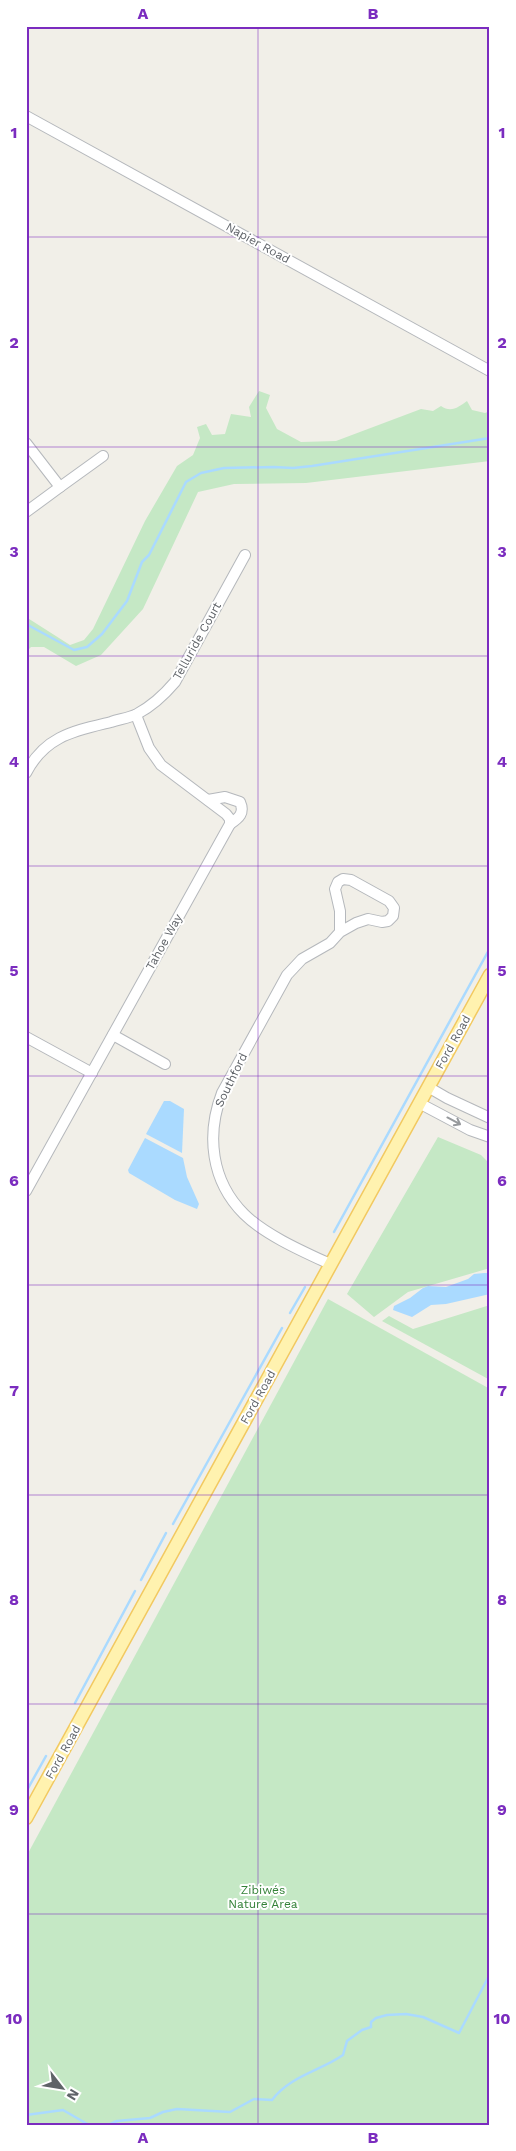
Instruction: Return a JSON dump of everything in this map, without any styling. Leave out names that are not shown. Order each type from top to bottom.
[{"type":"main road","name":"Ford Road","points":[[26,1818],[490,975]]},
{"type":"street","name":"Napier Road","points":[[26,116],[490,371]]},
{"type":"street","points":[[26,443],[60,487]]},
{"type":"street","points":[[26,512],[103,456]]},
{"type":"street","name":"Telluride Court","points":[[26,773],[32,761],[56,739],[71,732],[136,715],[164,696],[175,682],[245,555]]},
{"type":"street","points":[[136,715],[149,748],[161,765],[226,814],[230,819],[230,824]]},
{"type":"street","name":"Tahoe Way","points":[[28,1185],[92,1074],[230,824],[238,819],[242,813],[240,802],[225,797],[208,800]]},
{"type":"street","name":"Southford","points":[[330,1264],[281,1239],[244,1215],[227,1193],[218,1176],[212,1137],[216,1110],[222,1093],[287,975],[302,959],[330,943],[340,932],[361,920],[388,921],[393,916],[394,908],[389,901],[351,880],[343,879],[338,882],[335,889],[340,911],[340,932]]},
{"type":"street","points":[[113,1035],[165,1064]]},
{"type":"street","points":[[26,1037],[92,1074]]},
{"type":"street","points":[[428,1087],[490,1118]]},
{"type":"street","points":[[419,1103],[470,1130],[490,1137]]},
{"type":"green space","points":[[259,391],[270,395],[266,408],[277,429],[301,442],[336,441],[421,409],[433,411],[441,406],[452,409],[467,401],[472,410],[485,413],[490,411],[490,461],[306,483],[234,484],[198,492],[143,609],[101,655],[76,666],[44,647],[31,647],[26,652],[26,617],[70,645],[84,640],[93,629],[145,521],[177,466],[193,455],[200,438],[197,427],[206,424],[212,435],[225,434],[231,414],[251,417],[249,407]]},
{"type":"green space","points":[[438,1137],[481,1155],[490,1164],[490,1268],[408,1292],[374,1317],[347,1294]]},
{"type":"green space","name":"Zibiwés Nature Area","points":[[328,1299],[490,1389],[490,2125],[26,2125],[26,1857]]},
{"type":"green space","points":[[490,1305],[490,1380],[382,1321],[389,1316],[413,1329]]},
{"type":"water","points":[[164,1101],[170,1101],[184,1109],[182,1153],[146,1134]]},
{"type":"water","points":[[145,1138],[183,1158],[187,1177],[199,1204],[197,1209],[175,1200],[129,1173],[128,1170]]},
{"type":"water","points":[[490,1273],[490,1294],[446,1304],[431,1305],[412,1317],[393,1310],[394,1306],[428,1286],[446,1287],[468,1279],[474,1274]]},
{"type":"waterway","points":[[26,624],[74,650],[87,647],[102,634],[127,601],[142,562],[149,555],[186,482],[201,473],[224,468],[293,468],[312,466],[490,438]]},
{"type":"waterway","points":[[334,1232],[490,948]]},
{"type":"waterway","points":[[290,1313],[305,1287]]},
{"type":"waterway","points":[[173,1524],[282,1328]]},
{"type":"waterway","points":[[141,1580],[166,1533]]},
{"type":"waterway","points":[[75,1703],[135,1591]]},
{"type":"waterway","points":[[26,1792],[46,1756]]},
{"type":"waterway","points":[[108,2125],[117,2121],[150,2118],[163,2112],[177,2109],[230,2112],[254,2099],[272,2100],[296,2079],[343,2055],[347,2041],[362,2030],[371,2027],[371,2022],[376,2018],[387,2015],[406,2014],[423,2017],[459,2033],[490,1974]]},
{"type":"waterway","points":[[26,2115],[63,2110],[89,2125]]}]
